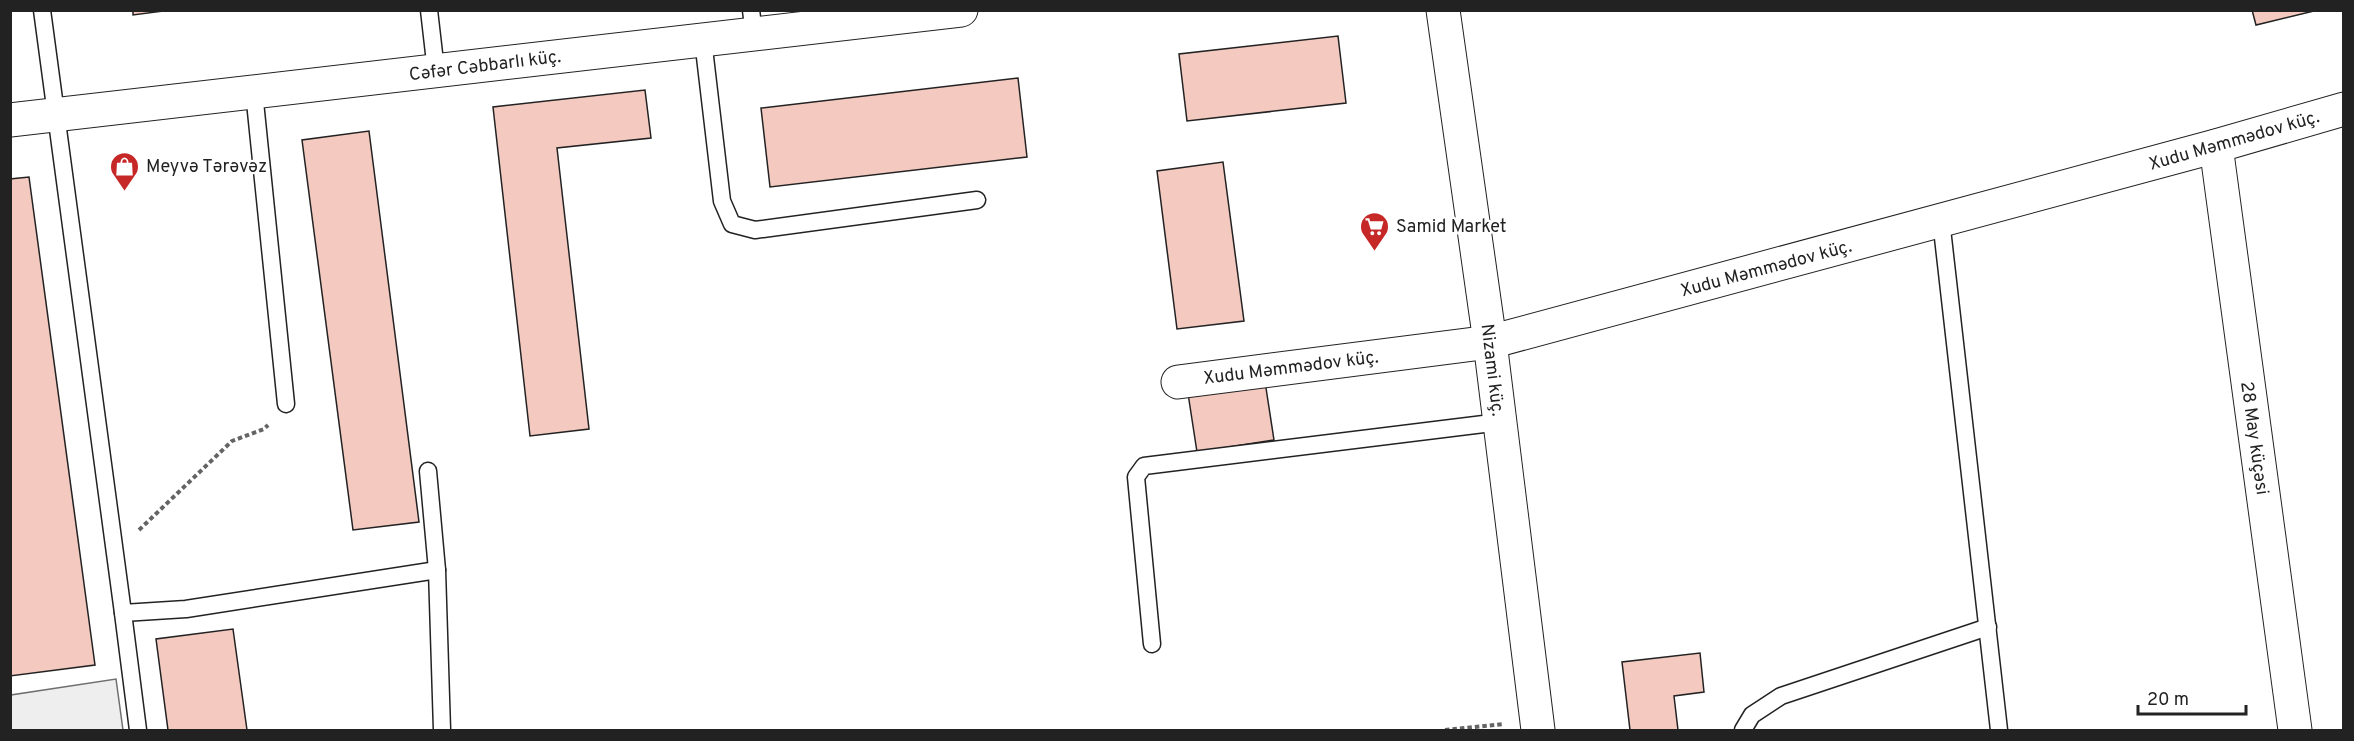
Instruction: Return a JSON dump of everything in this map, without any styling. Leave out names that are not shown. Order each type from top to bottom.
[{"type":"street","name":"Cəfər Cəbbarlı küç.","points":[[10,120],[703,40],[752,22],[961,10]]},
{"type":"street","name":"Nizami küç.","points":[[1443,10],[1490,342],[1538,726]]},
{"type":"street","name":"Xudu Məmmədov küç.","points":[[1179,382],[1490,342],[2216,146],[2343,109]]},
{"type":"street","name":"28 May küçəsi","points":[[2216,146],[2295,730]]},
{"type":"lane","points":[[42,10],[116,551],[138,730]]},
{"type":"lane","points":[[429,10],[436,71]]},
{"type":"lane","points":[[703,40],[722,201],[732,224],[755,230],[977,200]]},
{"type":"lane","points":[[254,92],[286,404]]},
{"type":"lane","points":[[1941,220],[1999,730]]},
{"type":"lane","points":[[1152,644],[1136,477],[1144,466],[1500,422]]},
{"type":"lane","points":[[428,471],[437,570],[442,730]]},
{"type":"lane","points":[[123,613],[186,609],[437,570]]},
{"type":"lane","points":[[1743,730],[1752,715],[1781,696],[1988,627]]},
{"type":"path","points":[[116,551],[232,441],[264,429],[286,404]]},
{"type":"path","points":[[1444,730],[1538,726]]},
{"type":"shaded area","points":[[116,679],[123,730],[11,730],[11,695]]},
{"type":"building","points":[[133,10],[171,10],[133,15]]},
{"type":"building","points":[[2252,10],[2318,10],[2256,25]]},
{"type":"building","points":[[1338,36],[1346,103],[1187,121],[1179,54]]},
{"type":"building","points":[[1018,78],[1027,157],[770,187],[761,108]]},
{"type":"building","points":[[645,90],[651,138],[557,148],[589,429],[530,436],[493,107]]},
{"type":"building","points":[[369,131],[419,522],[353,530],[302,140]]},
{"type":"building","points":[[1223,162],[1244,321],[1177,329],[1157,171]]},
{"type":"building","points":[[29,177],[95,665],[10,676],[10,179]]},
{"type":"building","points":[[1264,375],[1274,440],[1197,452],[1187,387]]},
{"type":"building","points":[[233,629],[247,730],[168,730],[156,639]]},
{"type":"building","points":[[1700,653],[1704,692],[1674,696],[1678,730],[1630,730],[1622,662]]},
{"type":"place","name":"Meyvə Tərəvəz","points":[[125,192]]},
{"type":"place","name":"Samid Market","points":[[1375,252]]}]
